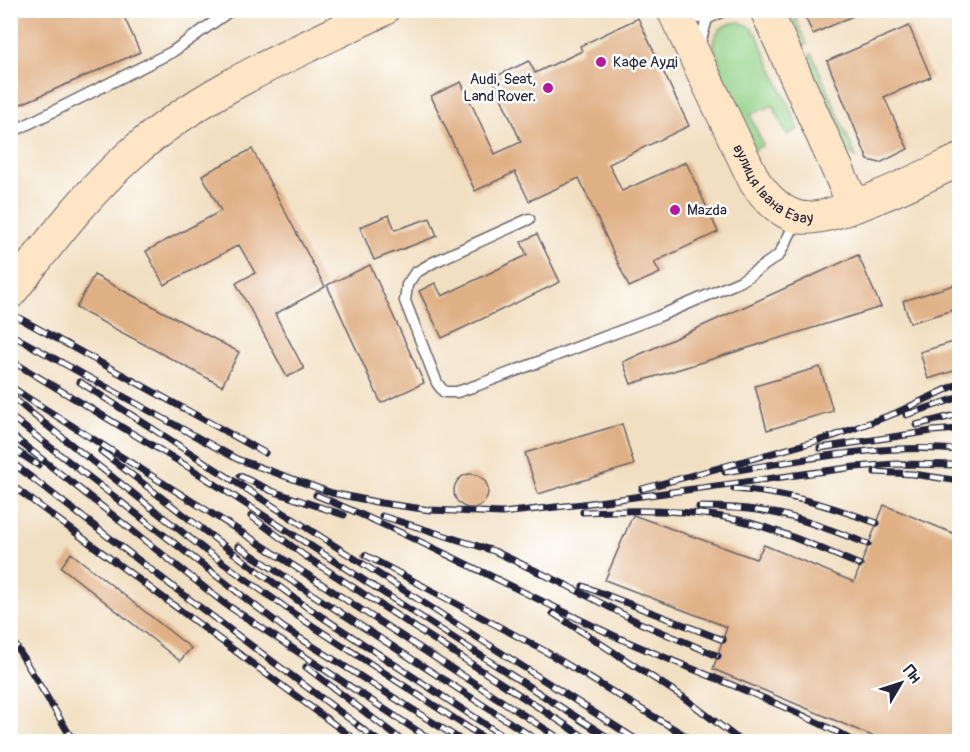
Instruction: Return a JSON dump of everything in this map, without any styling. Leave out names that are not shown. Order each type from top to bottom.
[{"type":"main road","points":[[10,293],[58,230],[102,181],[165,127],[233,84],[383,10]]},
{"type":"main road","points":[[764,12],[854,206]]},
{"type":"main road","name":"вулиця Івана Езау","points":[[689,13],[696,57],[755,182],[766,198],[781,210],[798,217],[817,218],[854,206],[960,160]]},
{"type":"lane","points":[[10,133],[172,52],[231,10]]},
{"type":"lane","points":[[689,13],[725,10]]},
{"type":"lane","points":[[529,219],[434,262],[415,273],[407,285],[405,301],[437,383],[444,392],[457,392],[478,385],[657,317],[741,281],[779,255],[798,217]]},
{"type":"green space","points":[[783,11],[792,11],[807,44],[798,48]]},
{"type":"green space","points":[[740,22],[749,26],[757,35],[799,129],[787,135],[773,105],[750,115],[763,145],[752,151],[732,108],[713,43],[722,27]]},
{"type":"green space","points":[[812,54],[857,159],[843,146],[803,58]]},
{"type":"building","points":[[10,10],[121,10],[140,52],[10,109]]},
{"type":"building","points":[[802,10],[866,10],[813,34]]},
{"type":"building","points":[[638,18],[689,126],[609,164],[622,191],[686,162],[718,232],[654,262],[660,273],[629,287],[579,178],[529,201],[515,172],[475,191],[431,96],[461,82],[495,154],[521,142],[492,78],[529,61],[535,73],[582,51],[580,46]]},
{"type":"building","points":[[909,26],[931,77],[884,97],[908,149],[880,163],[868,160],[827,61]]},
{"type":"building","points":[[252,149],[325,287],[275,314],[304,369],[287,377],[236,283],[255,273],[239,245],[164,285],[146,251],[221,211],[202,175]]},
{"type":"building","points":[[389,215],[395,230],[430,218],[437,236],[374,260],[360,227]]},
{"type":"building","points":[[537,234],[560,282],[442,338],[419,291],[435,283],[442,296],[527,255],[521,242]]},
{"type":"building","points":[[858,255],[881,307],[631,384],[623,362]]},
{"type":"building","points":[[370,265],[424,383],[381,403],[327,285]]},
{"type":"building","points":[[94,275],[239,352],[222,386],[76,308]]},
{"type":"building","points":[[960,283],[960,308],[910,323],[903,301]]},
{"type":"building","points":[[960,340],[960,369],[928,379],[920,352]]},
{"type":"building","points":[[820,367],[833,411],[767,430],[755,386]]},
{"type":"building","points":[[622,424],[634,465],[538,494],[525,453]]},
{"type":"building","points":[[471,474],[483,479],[488,491],[483,503],[471,508],[459,503],[454,491],[459,479]]},
{"type":"building","points":[[884,505],[960,536],[960,741],[884,741],[713,669],[727,627],[605,580],[633,515],[756,559],[764,545],[854,582]]},
{"type":"building","points":[[71,553],[191,648],[180,661],[61,567]]},
{"type":"railway","points":[[10,313],[265,453]]},
{"type":"railway","points":[[10,334],[237,459],[332,493],[430,510],[502,513],[855,467],[896,464],[960,465]]},
{"type":"railway","points":[[10,360],[190,468],[615,742]]},
{"type":"railway","points":[[80,382],[640,742]]},
{"type":"railway","points":[[642,489],[831,437],[896,413],[960,383]]},
{"type":"railway","points":[[10,386],[38,405]]},
{"type":"railway","points":[[10,395],[205,550],[296,615],[490,742]]},
{"type":"railway","points":[[906,415],[960,397]]},
{"type":"railway","points":[[31,400],[257,542],[565,742]]},
{"type":"railway","points":[[916,425],[960,414]]},
{"type":"railway","points":[[10,416],[284,628],[464,742]]},
{"type":"railway","points":[[820,448],[960,429]]},
{"type":"railway","points":[[10,434],[224,603],[434,742]]},
{"type":"railway","points":[[10,447],[38,465]]},
{"type":"railway","points":[[725,472],[871,451],[930,448],[960,450]]},
{"type":"railway","points":[[101,451],[304,605],[512,742]]},
{"type":"railway","points":[[10,461],[363,729]]},
{"type":"railway","points":[[875,472],[913,474],[960,481]]},
{"type":"railway","points":[[240,476],[272,491],[344,515]]},
{"type":"railway","points":[[10,484],[358,742]]},
{"type":"railway","points":[[734,489],[772,493],[807,501],[877,523]]},
{"type":"railway","points":[[316,495],[431,547],[619,638],[768,700],[856,742]]},
{"type":"railway","points":[[699,507],[779,514],[868,544]]},
{"type":"railway","points":[[583,512],[681,512],[720,516],[785,534],[860,565]]},
{"type":"railway","points":[[251,516],[305,556],[592,742]]},
{"type":"railway","points":[[382,516],[494,551],[640,623],[718,656]]},
{"type":"railway","points":[[238,546],[540,742]]},
{"type":"railway","points":[[365,555],[543,650],[696,742]]},
{"type":"railway","points":[[583,586],[723,640]]},
{"type":"railway","points":[[553,613],[683,697],[742,742]]},
{"type":"railway","points":[[10,636],[74,742]]},
{"type":"railway","points":[[306,667],[404,742]]},
{"type":"railway","points":[[358,726],[380,742]]},
{"type":"place","name":"Кафе Ауді","points":[[601,62]]},
{"type":"place","name":"Audi, Seat, Land Rover.","points":[[548,88]]},
{"type":"place","name":"Mazda","points":[[675,210]]}]
